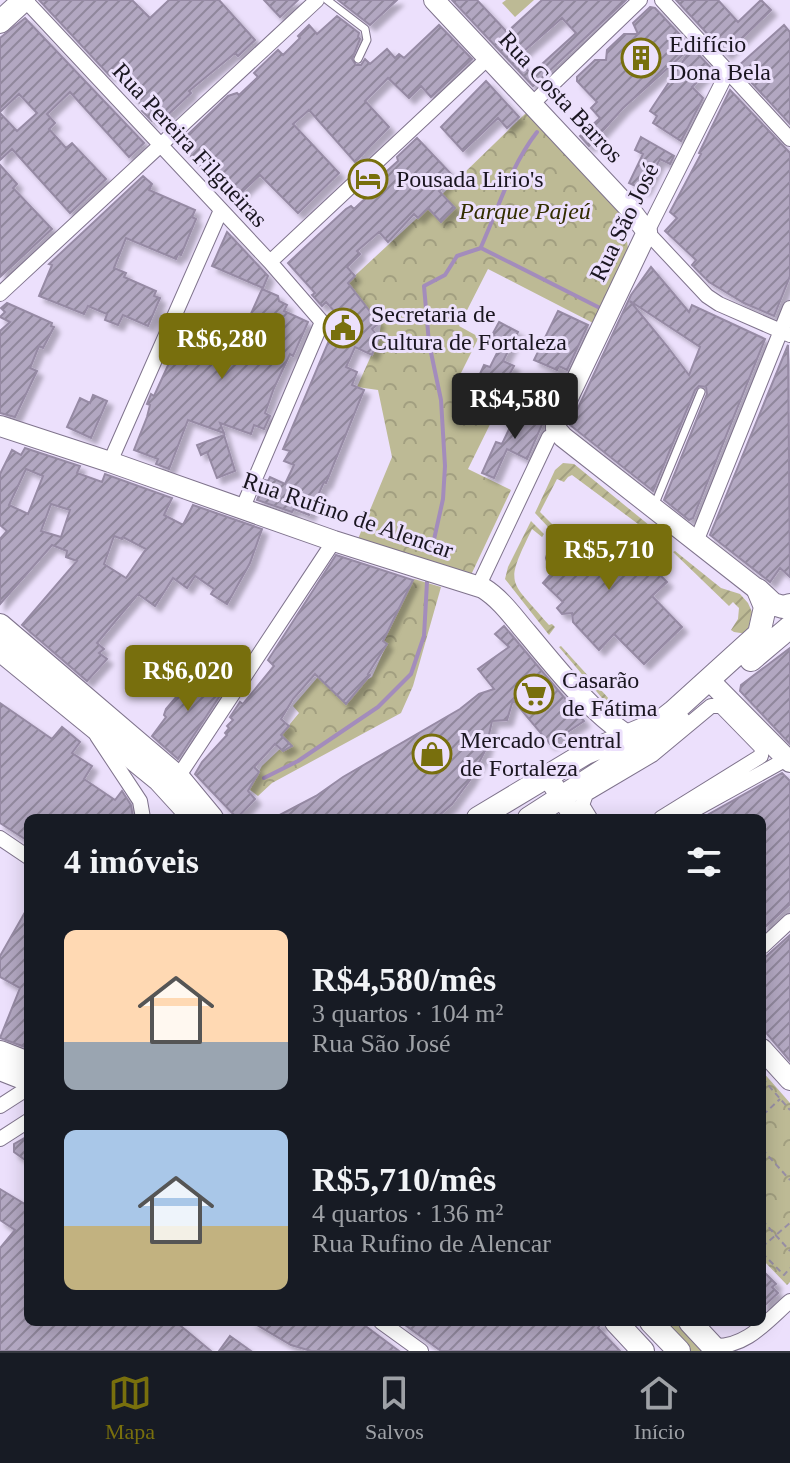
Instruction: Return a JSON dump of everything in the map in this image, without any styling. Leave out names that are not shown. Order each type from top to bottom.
[{"type":"main road","points":[[0,22],[24,0]]},
{"type":"main road","points":[[758,590],[773,604],[783,607],[790,605]]},
{"type":"main road","points":[[535,814],[630,753],[657,740],[713,685],[759,634],[765,607],[758,590]]},
{"type":"main road","points":[[0,625],[178,777],[191,808]]},
{"type":"main road","points":[[485,814],[586,753],[660,722],[790,627]]},
{"type":"main road","points":[[0,650],[191,808]]},
{"type":"main road","points":[[0,1052],[24,1061]]},
{"type":"main road","points":[[0,1069],[24,1078]]},
{"type":"main road","points":[[620,1326],[643,1351]]},
{"type":"main road","points":[[655,1326],[679,1351]]},
{"type":"main road","points":[[689,1326],[707,1339]]},
{"type":"street","name":"Rua Pereira Filgueiras","points":[[24,0],[270,262],[322,322],[274,428],[243,507]]},
{"type":"street","points":[[0,294],[317,0]]},
{"type":"street","name":"Rua Costa Barros","points":[[434,0],[629,208],[647,232]]},
{"type":"street","points":[[532,104],[640,0]]},
{"type":"street","points":[[662,0],[790,139]]},
{"type":"street","points":[[270,262],[488,58]]},
{"type":"street","name":"Rua São José","points":[[478,587],[556,437],[556,423],[727,73]]},
{"type":"street","points":[[110,462],[221,210]]},
{"type":"street","points":[[647,232],[707,296],[786,333]]},
{"type":"street","points":[[696,542],[786,333],[790,308]]},
{"type":"street","name":"Rua Rufino de Alencar","points":[[0,426],[478,587],[497,599],[562,675],[604,718],[628,736]]},
{"type":"street","points":[[556,437],[758,590]]},
{"type":"street","points":[[178,777],[334,541]]},
{"type":"street","points":[[686,814],[789,759],[713,685]]},
{"type":"street","points":[[588,814],[582,805],[586,794],[652,755],[711,706],[721,706],[762,748],[761,756],[667,814]]},
{"type":"street","points":[[88,722],[140,801],[142,814]]},
{"type":"street","points":[[547,776],[572,814]]},
{"type":"street","points":[[0,838],[24,854]]},
{"type":"street","points":[[766,943],[790,921]]},
{"type":"street","points":[[766,1056],[785,1092]]},
{"type":"street","points":[[0,1106],[24,1091]]},
{"type":"street","points":[[0,1139],[24,1124]]},
{"type":"street","points":[[766,1322],[789,1303]]},
{"type":"street","points":[[387,1326],[421,1351]]},
{"type":"street","points":[[707,1339],[729,1347],[741,1343],[761,1326]]},
{"type":"lane","points":[[327,0],[365,29],[367,40],[358,59]]},
{"type":"lane","points":[[653,508],[701,392]]},
{"type":"path","points":[[766,1080],[785,1092],[790,1110]]},
{"type":"path","points":[[766,1110],[785,1092]]},
{"type":"path","points":[[766,1153],[790,1180]]},
{"type":"path","points":[[766,1244],[790,1223]]},
{"type":"path","points":[[766,1224],[790,1251]]},
{"type":"path","points":[[766,1257],[784,1275],[790,1268]]},
{"type":"green space","points":[[506,0],[534,0],[515,17],[502,3]]},
{"type":"green space","name":"Parque Pajeú","points":[[527,112],[623,216],[628,248],[593,323],[488,269],[459,326],[479,337],[459,377],[503,398],[468,469],[511,490],[471,575],[358,539],[392,457],[378,390],[357,387],[379,338],[381,324],[347,283]]},
{"type":"green space","points":[[563,463],[574,464],[660,534],[657,538],[572,475],[564,482],[557,479],[540,512],[554,526],[550,529],[535,513],[555,470]]},
{"type":"green space","points":[[531,521],[544,534],[542,537],[532,529],[517,562],[515,581],[549,625],[555,627],[549,635],[505,579]]},
{"type":"green space","points":[[675,551],[721,588],[740,594],[748,603],[752,612],[747,634],[731,630],[738,619],[739,608],[733,602],[729,606]]},
{"type":"green space","points":[[414,579],[441,587],[413,686],[401,713],[272,783],[258,796],[249,789],[262,766],[280,749],[283,751],[292,746],[281,735],[299,713],[293,706],[318,677],[346,703],[372,677],[387,644],[383,641]]},
{"type":"green space","points":[[561,646],[620,711],[602,698]]},
{"type":"green space","points":[[766,1076],[790,1103],[790,1282],[787,1285],[766,1263]]},
{"type":"green space","points":[[666,1326],[680,1326],[709,1351],[690,1351]]},
{"type":"building","points":[[39,0],[132,0],[150,18],[169,0],[219,0],[255,40],[189,91],[191,93],[159,123],[155,119],[152,121],[142,111],[145,109],[112,73],[110,76]]},
{"type":"building","points":[[264,0],[298,0],[280,17]]},
{"type":"building","points":[[338,0],[397,0],[370,25]]},
{"type":"building","points":[[452,0],[477,0],[507,32],[542,0],[626,0],[533,86]],"holes":[[[562,18],[576,33],[531,74],[516,58]]]},
{"type":"building","points":[[676,0],[718,0],[738,22],[761,0],[771,10],[726,54]]},
{"type":"building","points":[[650,7],[655,8],[711,68],[692,87],[703,98],[681,141],[653,123],[657,116],[650,111],[687,51],[623,108],[589,146],[580,136],[600,118],[591,108],[597,102],[577,81],[577,77],[595,60],[606,60],[607,50],[624,34],[638,34],[633,23]]},
{"type":"building","points":[[337,16],[359,33],[360,39],[352,59],[356,65],[361,65],[365,59],[370,64],[387,49],[395,58],[399,54],[404,58],[439,25],[472,59],[431,97],[421,86],[409,98],[388,78],[365,101],[389,127],[355,162],[309,110],[293,124],[339,173],[298,213],[260,175],[232,201],[179,143],[228,96],[239,95],[258,77],[254,73],[278,50],[283,55],[309,25],[317,34]]},
{"type":"building","points":[[25,18],[144,143],[129,157],[70,92],[47,114],[55,123],[49,129],[66,148],[72,143],[106,179],[70,213],[12,149],[0,160],[0,113],[17,131],[37,113],[19,94],[0,112],[0,38]]},
{"type":"building","points":[[784,25],[790,32],[790,124],[737,67]]},
{"type":"building","points":[[486,81],[519,117],[507,128],[498,118],[463,151],[441,127]]},
{"type":"building","points":[[730,90],[790,153],[790,276],[774,316],[709,282],[692,265],[696,260],[665,231],[677,218],[670,212]]},
{"type":"building","points":[[641,137],[674,156],[670,164],[660,159],[644,190],[629,183],[643,154],[635,150]]},
{"type":"building","points":[[417,138],[454,177],[439,191],[455,208],[441,222],[428,208],[418,218],[414,214],[388,242],[379,232],[357,251],[360,254],[347,267],[355,276],[348,283],[379,323],[372,329],[379,338],[372,355],[355,347],[346,367],[357,372],[352,385],[364,390],[326,483],[309,515],[257,500],[265,480],[268,481],[270,477],[285,484],[294,465],[284,461],[290,451],[283,449],[333,331],[343,321],[326,302],[322,306],[312,295],[315,293],[288,263],[346,209],[351,206],[354,209],[371,193],[365,187],[398,161],[397,157]]},
{"type":"building","points":[[0,165],[17,184],[13,188],[52,229],[0,277]]},
{"type":"building","points":[[143,176],[152,184],[149,190],[195,210],[192,217],[196,219],[181,255],[178,254],[176,259],[126,238],[114,268],[126,273],[124,277],[156,291],[154,296],[160,298],[148,326],[123,315],[118,325],[105,320],[107,314],[88,306],[84,314],[39,296],[52,265],[49,264]]},
{"type":"building","points":[[227,232],[268,276],[263,288],[212,266]]},
{"type":"building","points":[[651,267],[689,312],[692,305],[765,339],[693,518],[689,520],[664,500],[707,394],[706,387],[699,386],[695,390],[653,491],[570,425],[631,295]],"holes":[[[630,301],[700,347],[689,375]]]},
{"type":"building","points":[[262,289],[278,296],[279,301],[287,305],[284,311],[308,322],[274,388],[265,413],[270,416],[264,429],[254,425],[251,434],[220,423],[224,433],[188,420],[169,469],[156,464],[158,459],[134,450],[147,417],[151,394],[154,396],[180,339],[214,351],[217,344],[234,352]]},
{"type":"building","points":[[7,303],[52,323],[54,327],[43,348],[39,346],[30,368],[37,371],[15,417],[0,413],[0,331],[10,322],[0,317],[5,312],[1,308]]},
{"type":"building","points":[[558,311],[588,325],[567,370],[559,366],[557,370],[534,360]]},
{"type":"building","points":[[499,322],[518,332],[503,361],[514,366],[508,377],[529,387],[520,407],[475,385],[484,365],[490,367],[503,341],[492,335]]},
{"type":"building","points":[[788,345],[790,577],[780,568],[770,582],[710,535]]},
{"type":"building","points":[[93,395],[107,401],[91,438],[67,427],[80,398],[90,403]]},
{"type":"building","points":[[519,408],[544,420],[527,459],[507,449],[494,478],[482,473],[496,442],[502,444]]},
{"type":"building","points":[[224,435],[235,471],[217,478],[207,452],[201,455],[197,445]]},
{"type":"building","points":[[25,448],[80,466],[77,473],[102,482],[105,474],[172,498],[164,515],[183,525],[193,505],[262,529],[250,563],[227,604],[211,594],[214,589],[195,576],[187,588],[173,578],[155,606],[138,594],[97,643],[104,649],[99,653],[107,659],[87,681],[22,625],[77,561],[66,557],[67,551],[52,545],[0,604],[0,539],[7,531],[0,525],[0,474],[12,450],[21,455]],"holes":[[[26,469],[43,476],[28,514],[9,505]],[[51,504],[70,510],[61,537],[41,531]],[[114,536],[123,537],[146,549],[126,578],[104,564]]]},
{"type":"building","points":[[599,528],[619,547],[624,541],[630,546],[629,556],[639,556],[644,560],[644,570],[654,569],[667,582],[652,596],[682,627],[644,664],[614,634],[599,650],[573,622],[572,613],[562,614],[557,608],[563,602],[543,583],[551,574],[546,558],[552,538],[570,529],[590,536]]},
{"type":"building","points":[[336,555],[413,580],[383,641],[387,644],[370,675],[346,704],[315,674],[293,699],[281,719],[289,726],[281,735],[292,746],[283,751],[275,744],[254,767],[259,772],[248,791],[255,799],[241,814],[233,814],[195,774],[227,735],[227,726],[233,720],[230,717],[240,702],[243,704],[274,666],[268,660]]},
{"type":"building","name":"Mercado Central de Fortaleza","points":[[504,626],[584,721],[550,744],[513,700],[507,720],[492,721],[486,749],[470,780],[441,814],[282,814],[460,709],[479,694],[494,689],[478,669],[509,647],[495,634]]},
{"type":"building","points":[[790,648],[790,744],[740,691],[741,685]]},
{"type":"building","points":[[199,670],[225,688],[178,759],[152,736],[166,717],[166,709]]},
{"type":"building","points":[[0,703],[52,739],[62,727],[80,742],[72,753],[92,766],[84,779],[115,800],[122,791],[131,805],[132,814],[24,814],[24,838],[0,823]]},
{"type":"building","points":[[782,773],[790,781],[790,904],[766,926],[766,814],[709,814]]},
{"type":"building","points":[[24,914],[24,1047],[0,1038],[20,988],[0,977],[0,956]]},
{"type":"building","points":[[790,935],[790,1061],[766,1033],[766,956]]},
{"type":"building","points":[[24,1138],[24,1159],[14,1152],[14,1144]]},
{"type":"building","points":[[0,1189],[24,1204],[24,1326],[181,1326],[211,1351],[0,1351],[0,1248],[15,1230],[0,1220]]},
{"type":"building","points":[[766,1274],[776,1284],[772,1287],[778,1293],[766,1304]]},
{"type":"building","points":[[259,1326],[365,1326],[399,1351],[311,1351],[291,1345]]},
{"type":"building","points":[[407,1326],[599,1326],[620,1351],[441,1351]]},
{"type":"building","points":[[230,1336],[251,1351],[219,1351]]},
{"type":"waterway","points":[[481,247],[512,173],[537,132]]},
{"type":"waterway","points":[[431,553],[443,499],[445,466],[441,400],[429,343],[424,286],[445,275],[457,256],[481,248],[600,308]]},
{"type":"waterway","points":[[264,778],[298,761],[378,707],[411,674],[424,636],[427,582]]},
{"type":"place","name":"Edifício Dona Bela","points":[[641,58]]},
{"type":"place","name":"Pousada Lirio's","points":[[368,179]]},
{"type":"place","name":"Secretaria de Cultura de Fortaleza","points":[[343,328]]},
{"type":"place","name":"Casarão de Fátima","points":[[534,694]]},
{"type":"place","name":"Mercado Central de Fortaleza","points":[[432,754]]}]
